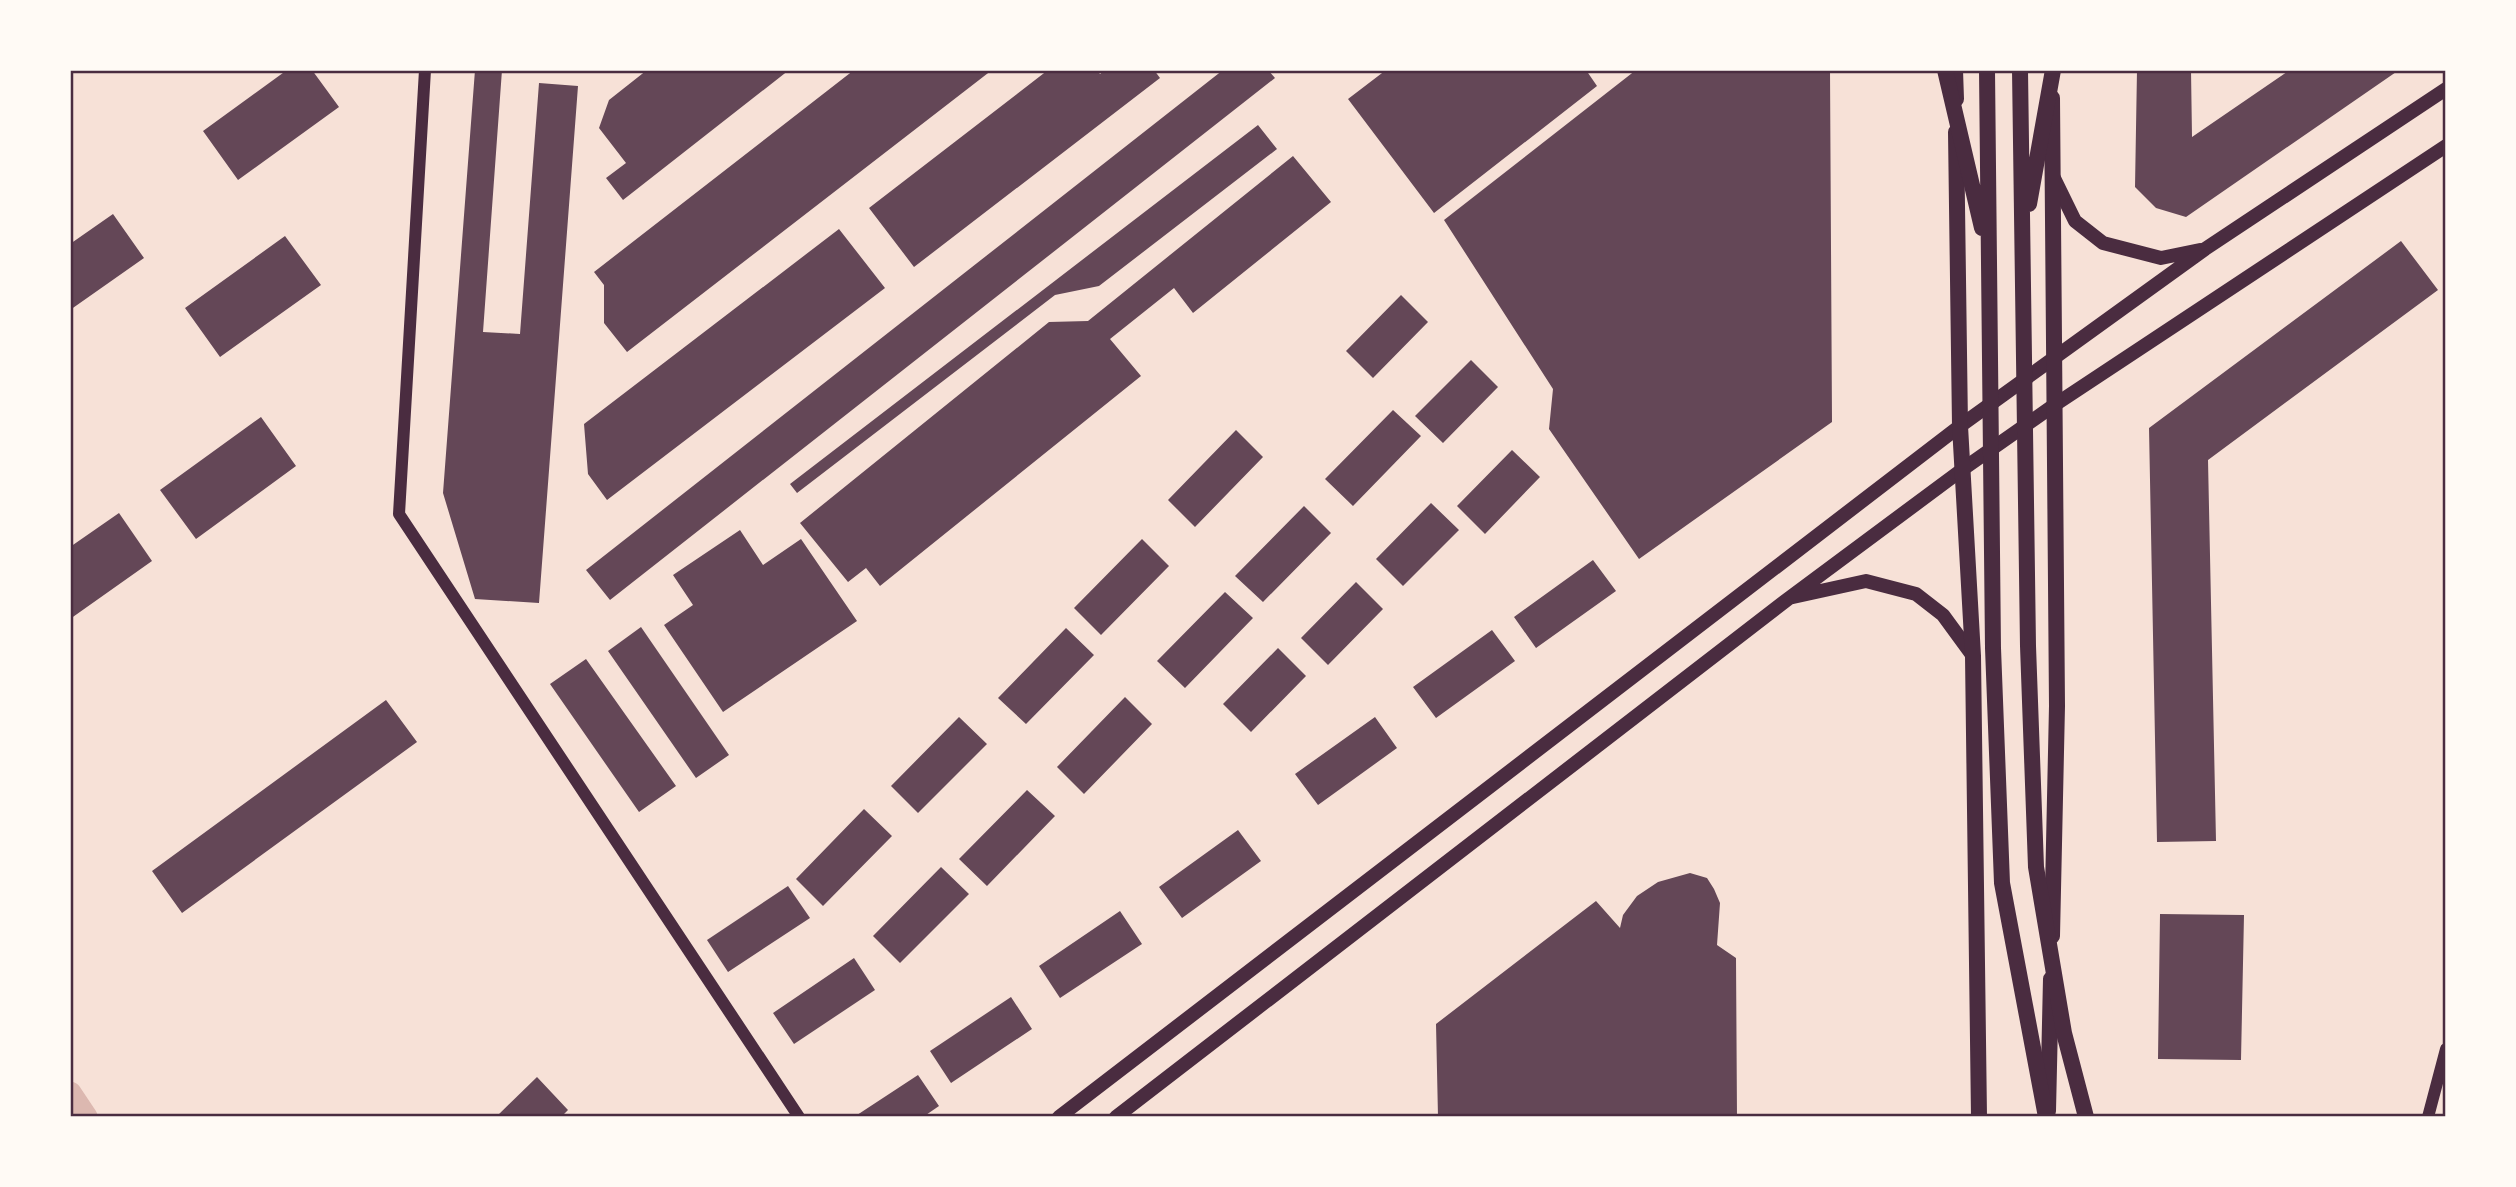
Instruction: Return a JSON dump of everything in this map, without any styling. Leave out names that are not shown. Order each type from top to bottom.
[{"type":"main road","points":[[1945,70],[1989,258]]},
{"type":"main road","points":[[1955,70],[1960,426],[1973,656],[1979,1117]]},
{"type":"main road","points":[[1987,70],[1993,648],[2002,883],[2047,1117]]},
{"type":"main road","points":[[2020,70],[2028,632],[2036,867],[2064,1033],[2086,1117]]},
{"type":"main road","points":[[2047,1117],[2057,706],[2053,406],[2053,70]]},
{"type":"main road","points":[[2022,241],[2053,70]]},
{"type":"main road","points":[[1059,1117],[1960,426],[2205,249],[2446,89]]},
{"type":"main road","points":[[1116,1117],[1788,598],[1963,469],[2053,406],[2446,146]]},
{"type":"main road","points":[[2053,176],[2075,221],[2103,243],[2161,258],[2205,249]]},
{"type":"main road","points":[[1788,598],[1866,581],[1916,594],[1942,615],[1973,656]]},
{"type":"street","points":[[425,70],[399,514],[799,1117]]},
{"type":"street","points":[[2428,1117],[2446,1049]]},
{"type":"building","points":[[287,70],[312,70],[339,107],[238,180],[203,131]]},
{"type":"building","points":[[475,70],[502,70],[483,332],[520,334],[539,83],[578,86],[539,603],[475,599],[443,493]]},
{"type":"building","points":[[647,70],[789,70],[623,200],[606,178],[626,163],[599,128],[609,100]]},
{"type":"building","points":[[854,70],[992,70],[627,352],[604,323],[604,285],[594,272]]},
{"type":"building","points":[[1048,70],[1097,70],[1100,74],[1105,70],[1154,70],[1160,78],[914,267],[869,208]]},
{"type":"building","points":[[1223,70],[1268,70],[1275,78],[610,600],[586,570]]},
{"type":"building","points":[[1386,70],[1586,70],[1597,86],[1434,213],[1348,99]]},
{"type":"building","points":[[1636,70],[1830,70],[1832,422],[1639,559],[1549,429],[1553,389],[1444,220]]},
{"type":"building","points":[[2137,70],[2191,70],[2192,137],[2290,70],[2399,70],[2186,217],[2156,208],[2135,187]]},
{"type":"building","points":[[1258,125],[1277,149],[1099,286],[1055,295],[797,493],[790,484]]},
{"type":"building","points":[[1293,156],[1331,202],[1193,313],[1174,288],[1110,339],[1141,376],[880,586],[866,568],[848,582],[800,523],[1049,322],[1088,321]]},
{"type":"building","points":[[113,214],[144,258],[70,310],[70,244]]},
{"type":"building","points":[[839,229],[885,288],[607,500],[588,474],[584,424]]},
{"type":"building","points":[[285,236],[321,285],[220,357],[185,308]]},
{"type":"building","points":[[2401,241],[2438,290],[2208,460],[2216,841],[2157,842],[2149,428]]},
{"type":"building","points":[[1401,295],[1428,322],[1373,378],[1346,351]]},
{"type":"building","points":[[1471,360],[1498,387],[1443,443],[1415,416]]},
{"type":"building","points":[[1393,410],[1421,436],[1353,506],[1325,479]]},
{"type":"building","points":[[261,417],[296,466],[196,539],[160,490]]},
{"type":"building","points":[[1236,430],[1263,457],[1195,527],[1168,500]]},
{"type":"building","points":[[1512,450],[1540,477],[1485,534],[1457,506]]},
{"type":"building","points":[[1431,503],[1459,530],[1403,586],[1376,559]]},
{"type":"building","points":[[1304,506],[1331,533],[1263,602],[1235,576]]},
{"type":"building","points":[[119,513],[152,561],[70,619],[70,547]]},
{"type":"building","points":[[740,530],[763,565],[801,539],[857,621],[723,712],[664,625],[693,605],[673,575]]},
{"type":"building","points":[[1142,539],[1169,566],[1101,635],[1074,608]]},
{"type":"building","points":[[1593,560],[1616,591],[1536,648],[1514,617]]},
{"type":"building","points":[[1356,582],[1383,609],[1328,665],[1301,638]]},
{"type":"building","points":[[1225,592],[1253,618],[1185,688],[1157,661]]},
{"type":"building","points":[[641,627],[729,755],[696,778],[608,651]]},
{"type":"building","points":[[1066,628],[1094,655],[1026,724],[998,698]]},
{"type":"building","points":[[1492,630],[1515,661],[1436,718],[1413,687]]},
{"type":"building","points":[[1278,648],[1306,676],[1251,732],[1223,704]]},
{"type":"building","points":[[586,659],[676,786],[639,812],[550,684]]},
{"type":"building","points":[[1125,697],[1152,724],[1084,794],[1057,767]]},
{"type":"building","points":[[386,700],[417,742],[182,913],[152,871]]},
{"type":"building","points":[[959,717],[987,744],[918,813],[891,786]]},
{"type":"building","points":[[1375,717],[1397,748],[1318,805],[1295,774]]},
{"type":"building","points":[[1027,790],[1055,816],[987,886],[959,859]]},
{"type":"building","points":[[864,809],[892,836],[823,906],[796,879]]},
{"type":"building","points":[[1238,830],[1261,861],[1182,918],[1159,887]]},
{"type":"building","points":[[941,867],[969,894],[900,963],[873,936]]},
{"type":"building","points":[[1690,873],[1707,878],[1714,889],[1720,903],[1717,945],[1736,958],[1737,1117],[1438,1117],[1436,1024],[1596,901],[1620,928],[1623,915],[1637,896],[1658,882]]},
{"type":"building","points":[[788,886],[810,918],[728,972],[707,940]]},
{"type":"building","points":[[1120,911],[1142,944],[1060,998],[1039,966]]},
{"type":"building","points":[[2160,914],[2244,915],[2241,1060],[2158,1059]]},
{"type":"building","points":[[854,958],[875,990],[794,1044],[773,1013]]},
{"type":"building","points":[[1011,997],[1032,1029],[951,1083],[930,1051]]},
{"type":"building","points":[[918,1075],[939,1106],[923,1117],[854,1117]]},
{"type":"building","points":[[537,1077],[568,1110],[561,1117],[496,1117]]},
{"type":"waterway","points":[[70,1093],[86,1117]]}]
